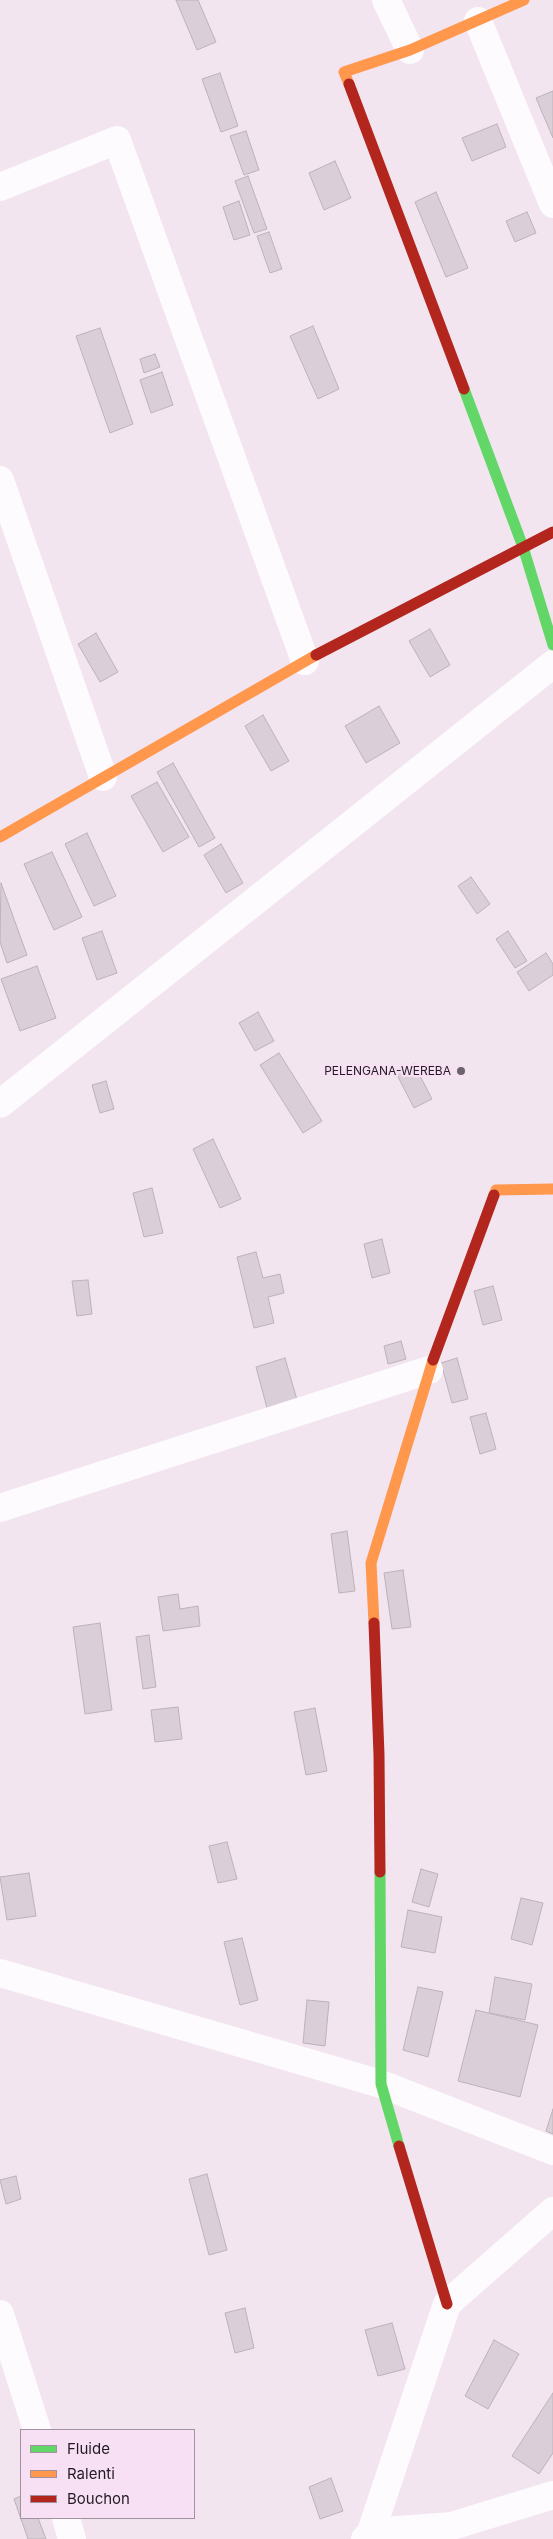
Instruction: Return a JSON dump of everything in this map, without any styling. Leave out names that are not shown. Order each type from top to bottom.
[{"type":"street","points":[[386,0],[410,50]]},
{"type":"street","points":[[524,0],[410,50],[344,72],[523,547],[553,645]]},
{"type":"street","points":[[478,21],[553,204]]},
{"type":"street","points":[[0,187],[117,140],[305,661]]},
{"type":"street","points":[[1,488],[103,777]]},
{"type":"street","points":[[0,836],[305,661],[553,532]]},
{"type":"street","points":[[0,1104],[553,664]]},
{"type":"street","points":[[448,2304],[381,2084],[379,1755],[371,1563],[428,1370],[496,1190],[553,1190]]},
{"type":"street","points":[[0,1508],[428,1370]]},
{"type":"street","points":[[0,1973],[381,2084],[553,2151]]},
{"type":"street","points":[[553,2211],[448,2304],[368,2536],[452,2526],[553,2495]]},
{"type":"street","points":[[0,2314],[37,2429]]},
{"type":"street","points":[[66,2519],[72,2539]]},
{"type":"building","points":[[176,0],[198,0],[216,42],[197,50]]},
{"type":"building","points":[[220,73],[238,126],[221,132],[202,79]]},
{"type":"building","points":[[553,91],[553,138],[536,98]]},
{"type":"building","points":[[497,124],[506,147],[472,161],[462,138]]},
{"type":"building","points":[[246,131],[259,170],[244,175],[230,136]]},
{"type":"building","points":[[335,161],[351,198],[324,210],[309,173]]},
{"type":"building","points":[[248,176],[267,229],[254,233],[235,181]]},
{"type":"building","points":[[436,192],[468,268],[446,277],[415,202]]},
{"type":"building","points":[[239,201],[250,235],[234,240],[223,207]]},
{"type":"building","points":[[527,212],[536,233],[515,242],[506,221]]},
{"type":"building","points":[[269,232],[282,269],[270,273],[257,236]]},
{"type":"building","points":[[313,326],[339,389],[318,399],[290,336]]},
{"type":"building","points":[[100,328],[133,424],[110,433],[76,336]]},
{"type":"building","points":[[155,354],[160,367],[144,373],[140,359]]},
{"type":"building","points":[[162,372],[173,405],[151,413],[140,380]]},
{"type":"building","points":[[430,629],[450,665],[430,677],[409,641]]},
{"type":"building","points":[[96,633],[118,672],[100,682],[78,644]]},
{"type":"building","points":[[379,706],[400,743],[366,763],[345,726]]},
{"type":"building","points":[[263,715],[289,761],[271,771],[245,726]]},
{"type":"building","points":[[173,763],[215,838],[199,847],[157,772]]},
{"type":"building","points":[[157,782],[189,837],[163,852],[131,796]]},
{"type":"building","points":[[87,833],[116,896],[94,906],[65,844]]},
{"type":"building","points":[[221,844],[243,883],[226,893],[204,855]]},
{"type":"building","points":[[52,852],[82,917],[54,930],[24,864]]},
{"type":"building","points":[[471,877],[490,904],[477,914],[458,886]]},
{"type":"building","points":[[1,883],[27,955],[7,963],[0,942]]},
{"type":"building","points":[[102,931],[117,973],[97,980],[82,938]]},
{"type":"building","points":[[508,931],[527,961],[515,968],[496,939]]},
{"type":"building","points":[[546,953],[553,964],[553,975],[529,991],[517,972]]},
{"type":"building","points":[[37,966],[56,1018],[20,1031],[1,979]]},
{"type":"building","points":[[258,1012],[274,1041],[255,1051],[239,1023]]},
{"type":"building","points":[[279,1053],[322,1121],[303,1133],[260,1065]]},
{"type":"building","points":[[414,1064],[432,1099],[414,1108],[396,1073]]},
{"type":"building","points":[[106,1081],[114,1109],[100,1113],[92,1085]]},
{"type":"building","points":[[213,1139],[241,1199],[220,1208],[193,1149]]},
{"type":"building","points":[[152,1188],[163,1233],[144,1237],[133,1193]]},
{"type":"building","points":[[382,1239],[390,1273],[372,1278],[364,1244]]},
{"type":"building","points":[[256,1252],[263,1278],[280,1274],[284,1293],[268,1297],[274,1323],[254,1328],[237,1257]]},
{"type":"building","points":[[88,1280],[92,1314],[77,1316],[72,1281]]},
{"type":"building","points":[[493,1286],[502,1320],[483,1325],[474,1291]]},
{"type":"building","points":[[401,1341],[406,1359],[388,1364],[384,1346]]},
{"type":"building","points":[[285,1358],[297,1400],[267,1408],[256,1367]]},
{"type":"building","points":[[457,1358],[468,1399],[452,1403],[441,1363]]},
{"type":"building","points":[[486,1413],[496,1449],[480,1454],[470,1417]]},
{"type":"building","points":[[347,1531],[355,1591],[339,1593],[331,1534]]},
{"type":"building","points":[[403,1570],[411,1627],[392,1629],[384,1573]]},
{"type":"building","points":[[178,1594],[180,1609],[198,1606],[200,1626],[163,1631],[158,1597]]},
{"type":"building","points":[[100,1623],[112,1710],[85,1714],[73,1627]]},
{"type":"building","points":[[149,1635],[156,1687],[143,1689],[136,1637]]},
{"type":"building","points":[[178,1707],[182,1739],[155,1742],[151,1710]]},
{"type":"building","points":[[315,1708],[327,1771],[306,1775],[294,1712]]},
{"type":"building","points":[[227,1842],[237,1879],[218,1883],[209,1846]]},
{"type":"building","points":[[421,1869],[438,1874],[429,1907],[412,1902]]},
{"type":"building","points":[[29,1873],[36,1916],[7,1920],[0,1877]]},
{"type":"building","points":[[521,1898],[543,1903],[532,1945],[511,1939]]},
{"type":"building","points":[[408,1910],[442,1917],[435,1953],[401,1947]]},
{"type":"building","points":[[242,1938],[258,2000],[240,2005],[224,1942]]},
{"type":"building","points":[[495,1977],[532,1984],[525,2020],[489,2013]]},
{"type":"building","points":[[418,1987],[443,1992],[428,2057],[403,2050]]},
{"type":"building","points":[[307,2000],[329,2002],[325,2046],[303,2043]]},
{"type":"building","points":[[476,2010],[538,2025],[520,2097],[458,2081]]},
{"type":"building","points":[[553,2109],[553,2134],[546,2131]]},
{"type":"building","points":[[207,2174],[227,2250],[209,2255],[189,2179]]},
{"type":"building","points":[[16,2176],[21,2199],[6,2204],[0,2180]]},
{"type":"building","points":[[245,2308],[254,2348],[235,2353],[225,2313]]},
{"type":"building","points":[[392,2323],[405,2369],[378,2376],[365,2330]]},
{"type":"building","points":[[494,2340],[519,2354],[488,2409],[465,2396]]},
{"type":"building","points":[[553,2393],[553,2453],[539,2474],[512,2456]]},
{"type":"building","points":[[331,2478],[343,2511],[320,2519],[309,2487]]},
{"type":"building","points":[[20,2496],[20,2516],[14,2499]]},
{"type":"building","points":[[21,2519],[38,2519],[46,2539],[28,2539]]},
{"type":"traffic: fast","points":[[464,389],[523,547],[553,645]]},
{"type":"traffic: fast","points":[[380,1872],[381,2084],[399,2146]]},
{"type":"traffic: slow","points":[[349,84],[344,72],[410,50],[524,0]]},
{"type":"traffic: slow","points":[[0,837],[316,655]]},
{"type":"traffic: slow","points":[[494,1195],[496,1190],[553,1189]]},
{"type":"traffic: slow","points":[[374,1623],[371,1563],[433,1360]]},
{"type":"traffic: jam","points":[[349,84],[464,389]]},
{"type":"traffic: jam","points":[[316,655],[553,532]]},
{"type":"traffic: jam","points":[[433,1360],[494,1195]]},
{"type":"traffic: jam","points":[[374,1623],[379,1755],[380,1872]]},
{"type":"traffic: jam","points":[[399,2146],[447,2304]]},
{"type":"place","name":"PELENGANA-WEREBA","points":[[461,1071]]}]
